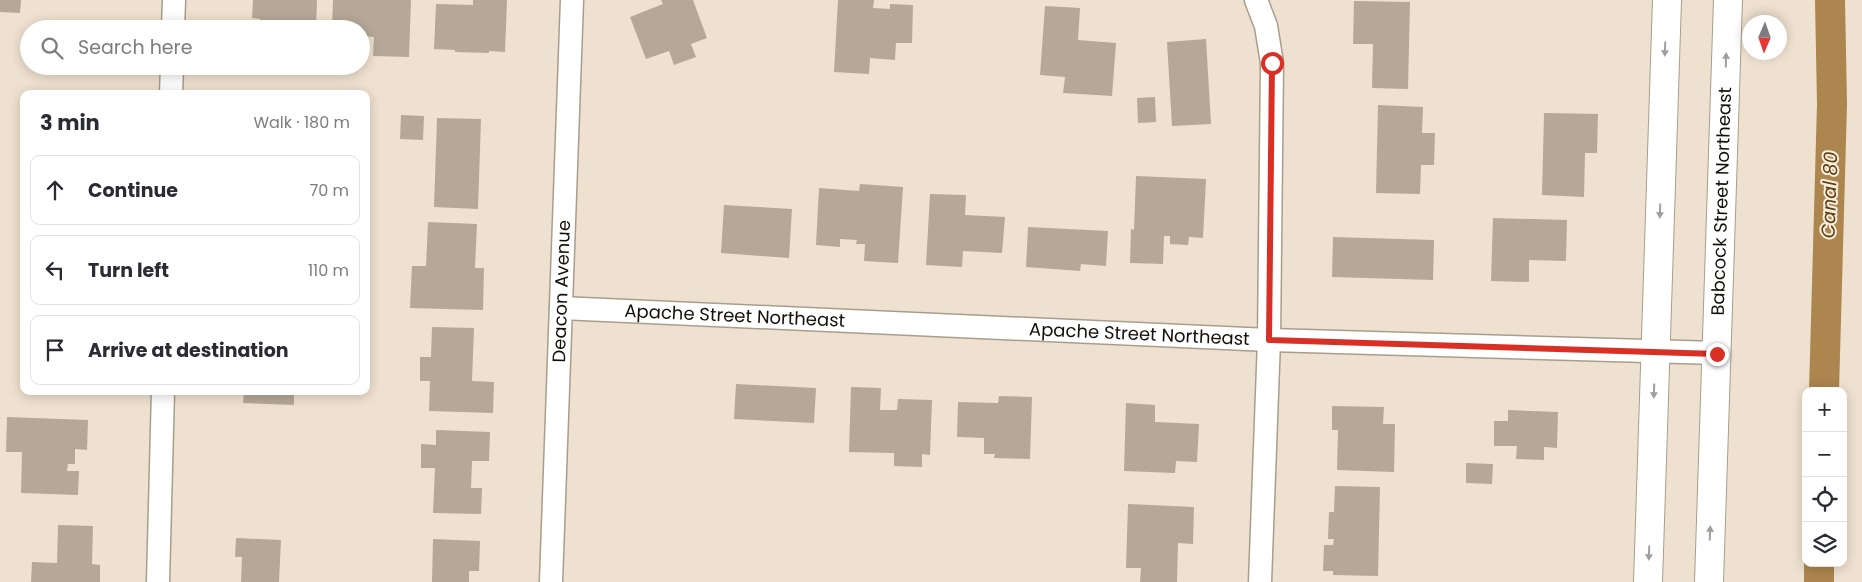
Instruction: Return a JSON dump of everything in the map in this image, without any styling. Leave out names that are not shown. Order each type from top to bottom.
[{"type":"main road","points":[[1648,582],[1667,0]]},
{"type":"main road","name":"Babcock Street Northeast","points":[[1709,582],[1728,0]]},
{"type":"street","points":[[173,20],[174,0]]},
{"type":"street","name":"Deacon Avenue","points":[[551,582],[572,0]]},
{"type":"street","points":[[1256,0],[1266,26],[1272,63],[1269,340],[1260,582]]},
{"type":"street","points":[[171,90],[172,75]]},
{"type":"street","name":"Apache Street Northeast","points":[[561,308],[1269,340],[1717,354]]},
{"type":"street","points":[[158,582],[163,395]]},
{"type":"building","points":[[0,0],[21,0],[20,13],[0,12]]},
{"type":"building","points":[[253,0],[317,0],[316,20],[260,20],[252,18]]},
{"type":"building","points":[[333,0],[411,0],[409,57],[373,56],[374,37],[370,37],[370,20],[332,20]]},
{"type":"building","points":[[473,0],[507,0],[505,52],[455,52],[455,50],[434,49],[436,4],[473,5]]},
{"type":"building","points":[[661,0],[693,0],[707,38],[691,44],[696,57],[674,65],[669,51],[646,59],[630,17],[663,4]]},
{"type":"building","points":[[838,0],[874,0],[873,8],[890,9],[890,4],[913,5],[912,43],[896,43],[895,60],[870,58],[869,74],[834,72]]},
{"type":"building","points":[[1354,1],[1410,2],[1408,89],[1372,88],[1373,44],[1353,44]]},
{"type":"building","points":[[1045,6],[1080,8],[1078,40],[1116,43],[1112,96],[1063,93],[1065,77],[1040,75]]},
{"type":"building","points":[[1206,39],[1211,124],[1172,126],[1167,42]]},
{"type":"building","points":[[1155,97],[1156,122],[1138,123],[1137,98]]},
{"type":"building","points":[[1378,105],[1423,107],[1422,133],[1435,133],[1434,165],[1421,165],[1420,194],[1376,193]]},
{"type":"building","points":[[1544,113],[1598,114],[1597,153],[1585,153],[1584,197],[1542,195]]},
{"type":"building","points":[[401,115],[424,116],[423,140],[400,139]]},
{"type":"building","points":[[437,118],[481,119],[478,209],[434,207]]},
{"type":"building","points":[[1136,176],[1206,179],[1203,238],[1189,237],[1188,245],[1170,244],[1170,236],[1164,236],[1163,264],[1130,263],[1131,229],[1134,230]]},
{"type":"building","points":[[860,184],[903,187],[898,263],[864,261],[865,244],[856,244],[857,240],[840,239],[840,247],[816,245],[819,188],[859,191]]},
{"type":"building","points":[[930,194],[966,195],[965,215],[1005,217],[1002,253],[963,251],[962,267],[926,265]]},
{"type":"building","points":[[724,205],[792,209],[789,258],[721,253]]},
{"type":"building","points":[[1493,218],[1567,220],[1566,261],[1529,260],[1529,282],[1491,281]]},
{"type":"building","points":[[428,222],[477,224],[475,268],[484,268],[483,310],[410,308],[412,266],[426,266]]},
{"type":"building","points":[[1028,227],[1108,231],[1106,266],[1081,264],[1080,271],[1026,267]]},
{"type":"building","points":[[1333,237],[1434,240],[1433,280],[1332,277]]},
{"type":"building","points":[[432,327],[474,328],[472,381],[494,382],[493,413],[429,411],[430,381],[420,381],[420,357],[431,357]]},
{"type":"building","points":[[736,384],[816,388],[814,423],[734,419]]},
{"type":"building","points":[[851,387],[881,388],[880,410],[897,410],[898,399],[932,400],[930,455],[922,454],[922,467],[894,466],[894,453],[849,452]]},
{"type":"building","points":[[244,395],[294,395],[294,405],[243,403]]},
{"type":"building","points":[[999,396],[1032,397],[1030,459],[994,458],[995,454],[984,454],[984,438],[957,437],[958,402],[998,403]]},
{"type":"building","points":[[1126,403],[1155,405],[1155,422],[1199,424],[1197,462],[1176,461],[1175,473],[1124,471]]},
{"type":"building","points":[[1332,406],[1384,407],[1383,424],[1395,424],[1394,472],[1337,470],[1338,430],[1332,430]]},
{"type":"building","points":[[1508,410],[1558,412],[1557,448],[1544,447],[1544,460],[1516,459],[1517,446],[1494,446],[1494,421],[1508,421]]},
{"type":"building","points":[[7,417],[88,420],[87,450],[75,449],[75,464],[68,464],[67,471],[79,471],[78,495],[21,493],[22,452],[6,452]]},
{"type":"building","points":[[436,430],[490,432],[489,461],[472,461],[471,488],[482,488],[481,514],[433,513],[435,468],[421,468],[421,444],[436,445]]},
{"type":"building","points":[[1466,463],[1493,464],[1492,484],[1466,483]]},
{"type":"building","points":[[1335,486],[1380,487],[1378,576],[1333,575],[1333,571],[1323,571],[1324,545],[1333,545],[1334,539],[1328,539],[1329,512],[1334,512]]},
{"type":"building","points":[[1128,504],[1194,507],[1193,544],[1178,543],[1177,582],[1140,582],[1141,568],[1126,568]]},
{"type":"building","points":[[58,525],[93,526],[92,564],[100,565],[100,582],[31,582],[32,562],[57,563]]},
{"type":"building","points":[[236,538],[281,540],[279,582],[241,582],[242,557],[235,557]]},
{"type":"building","points":[[433,539],[480,541],[479,571],[469,571],[469,582],[432,582]]},
{"type":"waterway","name":"Canal 80","points":[[1824,387],[1832,104],[1830,0]]},
{"type":"waterway","name":"Canal 80","points":[[1819,567],[1819,582]]},
{"type":"route","points":[[1272,63],[1269,340],[1717,354]]}]
